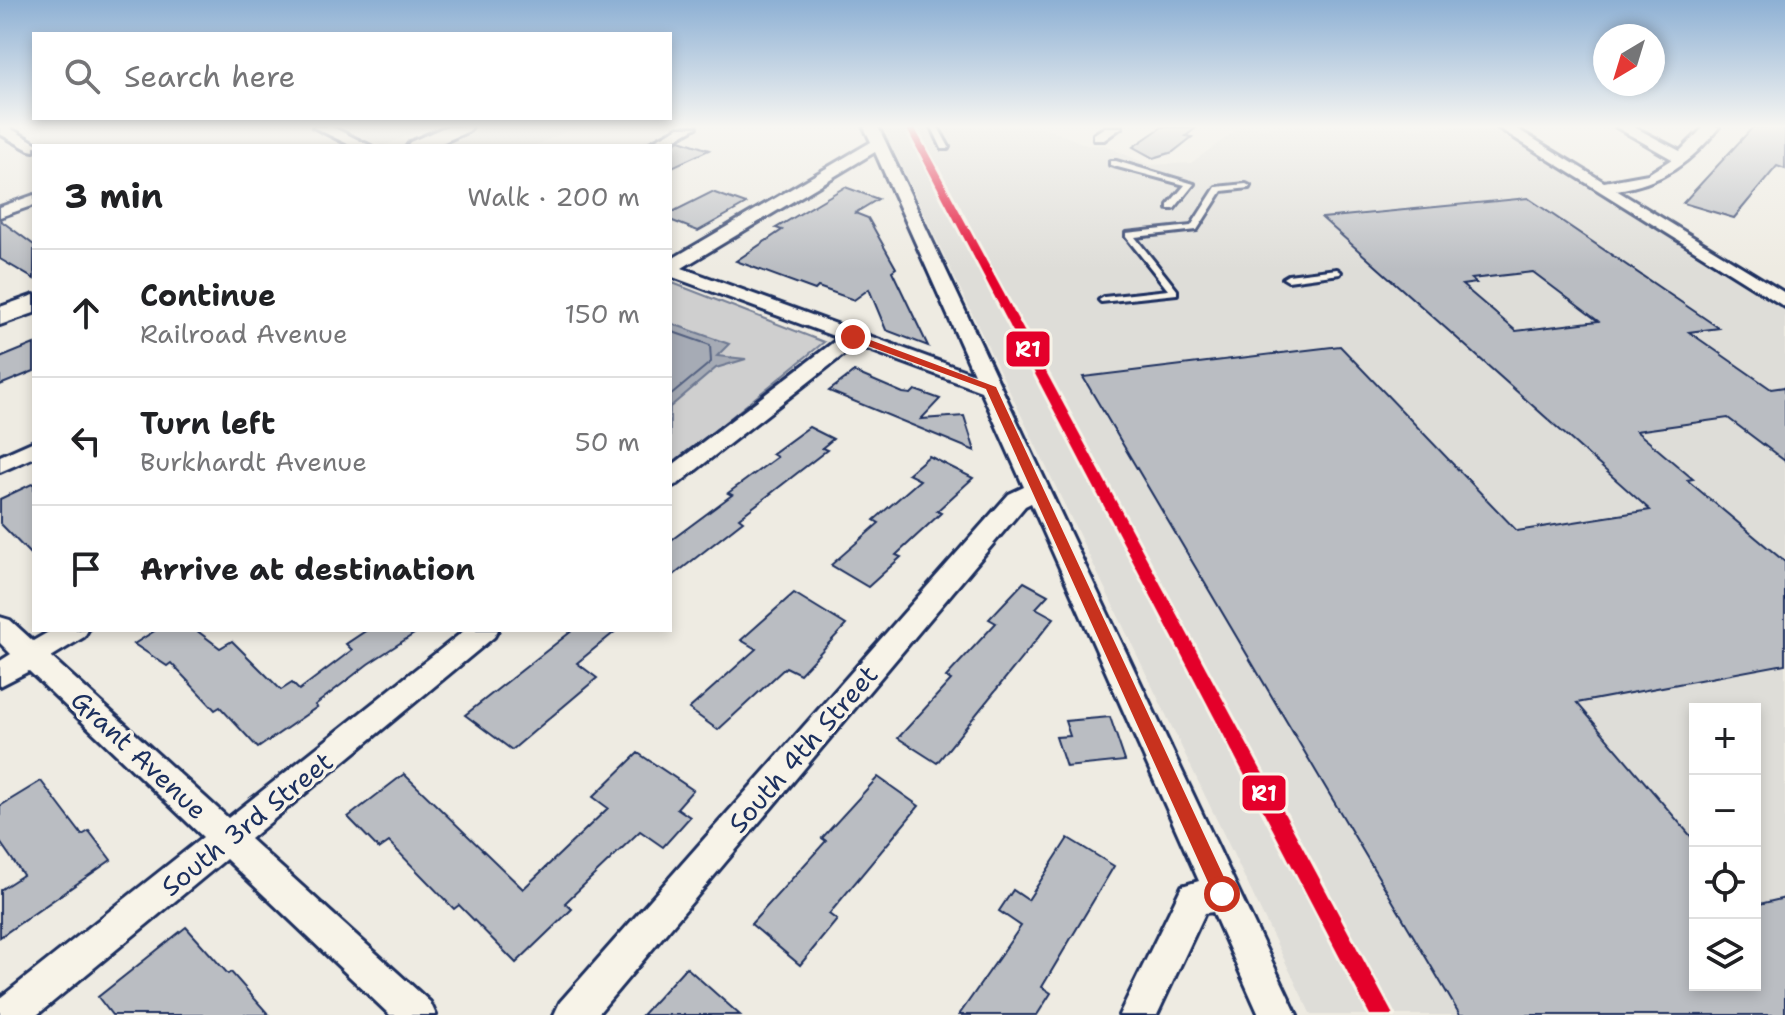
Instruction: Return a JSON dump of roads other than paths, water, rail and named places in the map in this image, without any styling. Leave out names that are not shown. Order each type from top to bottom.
[{"type":"main road","points":[[0,317],[32,304]]},
{"type":"street","points":[[672,268],[815,174]]},
{"type":"street","points":[[893,174],[1278,1015]]},
{"type":"street","points":[[1581,174],[1785,301]]},
{"type":"street","points":[[1601,187],[1648,180],[1662,174]]},
{"type":"street","points":[[0,212],[32,201]]},
{"type":"street","points":[[672,270],[990,387]]},
{"type":"street","points":[[672,477],[853,337]]},
{"type":"street","points":[[0,465],[32,449]]},
{"type":"street","name":"South 4th Street","points":[[573,1015],[1017,500],[1038,490]]},
{"type":"street","name":"Grant Avenue","points":[[0,627],[417,1015]]},
{"type":"street","points":[[0,675],[71,632]]},
{"type":"street","name":"South 3rd Street","points":[[8,1015],[482,632]]},
{"type":"street","points":[[1138,1015],[1194,898],[1222,894]]},
{"type":"lane","points":[[1155,174],[1190,184],[1171,207]]},
{"type":"lane","points":[[1104,300],[1174,292],[1129,235],[1194,228],[1219,189],[1246,186]]},
{"type":"lane","points":[[1288,278],[1337,272]]},
{"type":"water","points":[[672,324],[729,344],[717,356],[746,359],[716,368],[672,405]]}]
